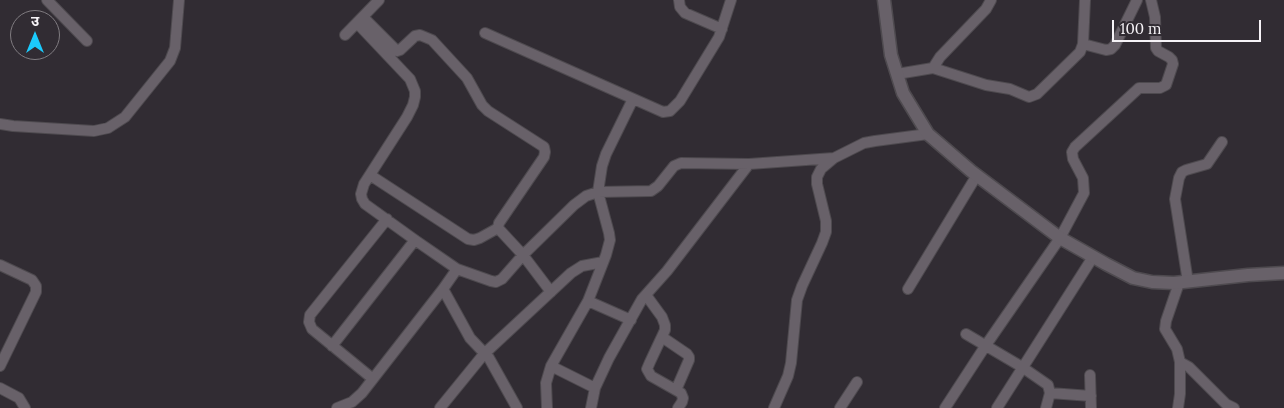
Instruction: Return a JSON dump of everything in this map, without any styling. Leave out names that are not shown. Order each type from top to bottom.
[{"type":"street","points":[[47,0],[87,41]]},
{"type":"street","points":[[0,124],[94,131],[108,128],[125,117],[170,61],[175,48],[179,0]]},
{"type":"street","points":[[345,35],[379,0]]},
{"type":"street","points":[[680,0],[680,7],[685,13],[722,29]]},
{"type":"street","points":[[485,32],[662,112],[670,111],[680,102],[719,37],[731,0]]},
{"type":"street","points":[[884,0],[891,55],[903,93],[928,134],[977,175],[1060,238],[1133,278],[1152,282],[1183,282],[1284,273]]},
{"type":"street","points":[[933,68],[940,57],[986,9],[991,0]]},
{"type":"street","points":[[897,74],[933,68],[986,85],[1010,89],[1029,97],[1037,94],[1080,52],[1083,44],[1085,0]]},
{"type":"street","points":[[1083,44],[1106,50],[1111,49],[1115,45],[1137,0]]},
{"type":"street","points":[[945,408],[1060,238],[1084,193],[1083,178],[1072,158],[1072,152],[1075,147],[1139,88],[1160,88],[1166,84],[1174,64],[1169,57],[1156,48],[1155,17],[1151,0]]},
{"type":"street","points":[[360,20],[410,79],[415,91],[413,105],[407,117],[364,184],[361,194],[362,199],[365,204],[457,269],[491,281],[496,282],[502,279],[523,255],[574,205],[586,196],[598,192],[651,191],[658,186],[674,166],[681,164],[749,164],[834,158]]},
{"type":"street","points":[[360,20],[397,51],[415,36],[420,35],[432,40],[467,78],[488,112],[544,147],[545,152],[544,157],[499,223],[498,228],[474,240],[468,239],[370,175]]},
{"type":"street","points":[[547,408],[546,383],[551,366],[588,301],[610,240],[598,192],[602,166],[633,99]]},
{"type":"street","points":[[774,408],[788,376],[791,363],[797,300],[826,232],[826,221],[817,184],[817,177],[821,169],[834,158],[864,143],[928,134]]},
{"type":"street","points":[[1178,408],[1180,362],[1177,349],[1165,329],[1166,321],[1183,282],[1175,199],[1182,172],[1207,164],[1222,142]]},
{"type":"street","points":[[591,408],[595,388],[609,358],[642,299],[667,271],[749,164]]},
{"type":"street","points":[[908,289],[977,175]]},
{"type":"street","points":[[373,379],[312,329],[309,322],[310,316],[387,219]]},
{"type":"street","points":[[498,228],[523,255],[551,292]]},
{"type":"street","points":[[332,346],[415,240]]},
{"type":"street","points":[[996,408],[1092,257]]},
{"type":"street","points":[[440,408],[484,354],[576,269],[603,262]]},
{"type":"street","points":[[0,366],[36,292],[36,286],[32,280],[1,267]]},
{"type":"street","points":[[337,408],[352,402],[362,393],[457,269]]},
{"type":"street","points":[[443,289],[470,338],[491,362],[517,408]]},
{"type":"street","points":[[646,295],[665,325],[665,330],[647,370],[651,376],[681,393],[683,398],[678,408]]},
{"type":"street","points":[[588,301],[631,320]]},
{"type":"street","points":[[966,334],[1022,367],[1048,385],[1050,393],[1046,408]]},
{"type":"street","points":[[662,337],[689,357],[676,390]]},
{"type":"street","points":[[1180,362],[1190,367],[1226,404],[1234,408]]},
{"type":"street","points":[[551,366],[595,388]]},
{"type":"street","points":[[1090,375],[1091,408]]},
{"type":"street","points":[[840,408],[857,382]]},
{"type":"street","points":[[0,388],[19,398],[25,408]]},
{"type":"street","points":[[1050,393],[1091,396]]}]
